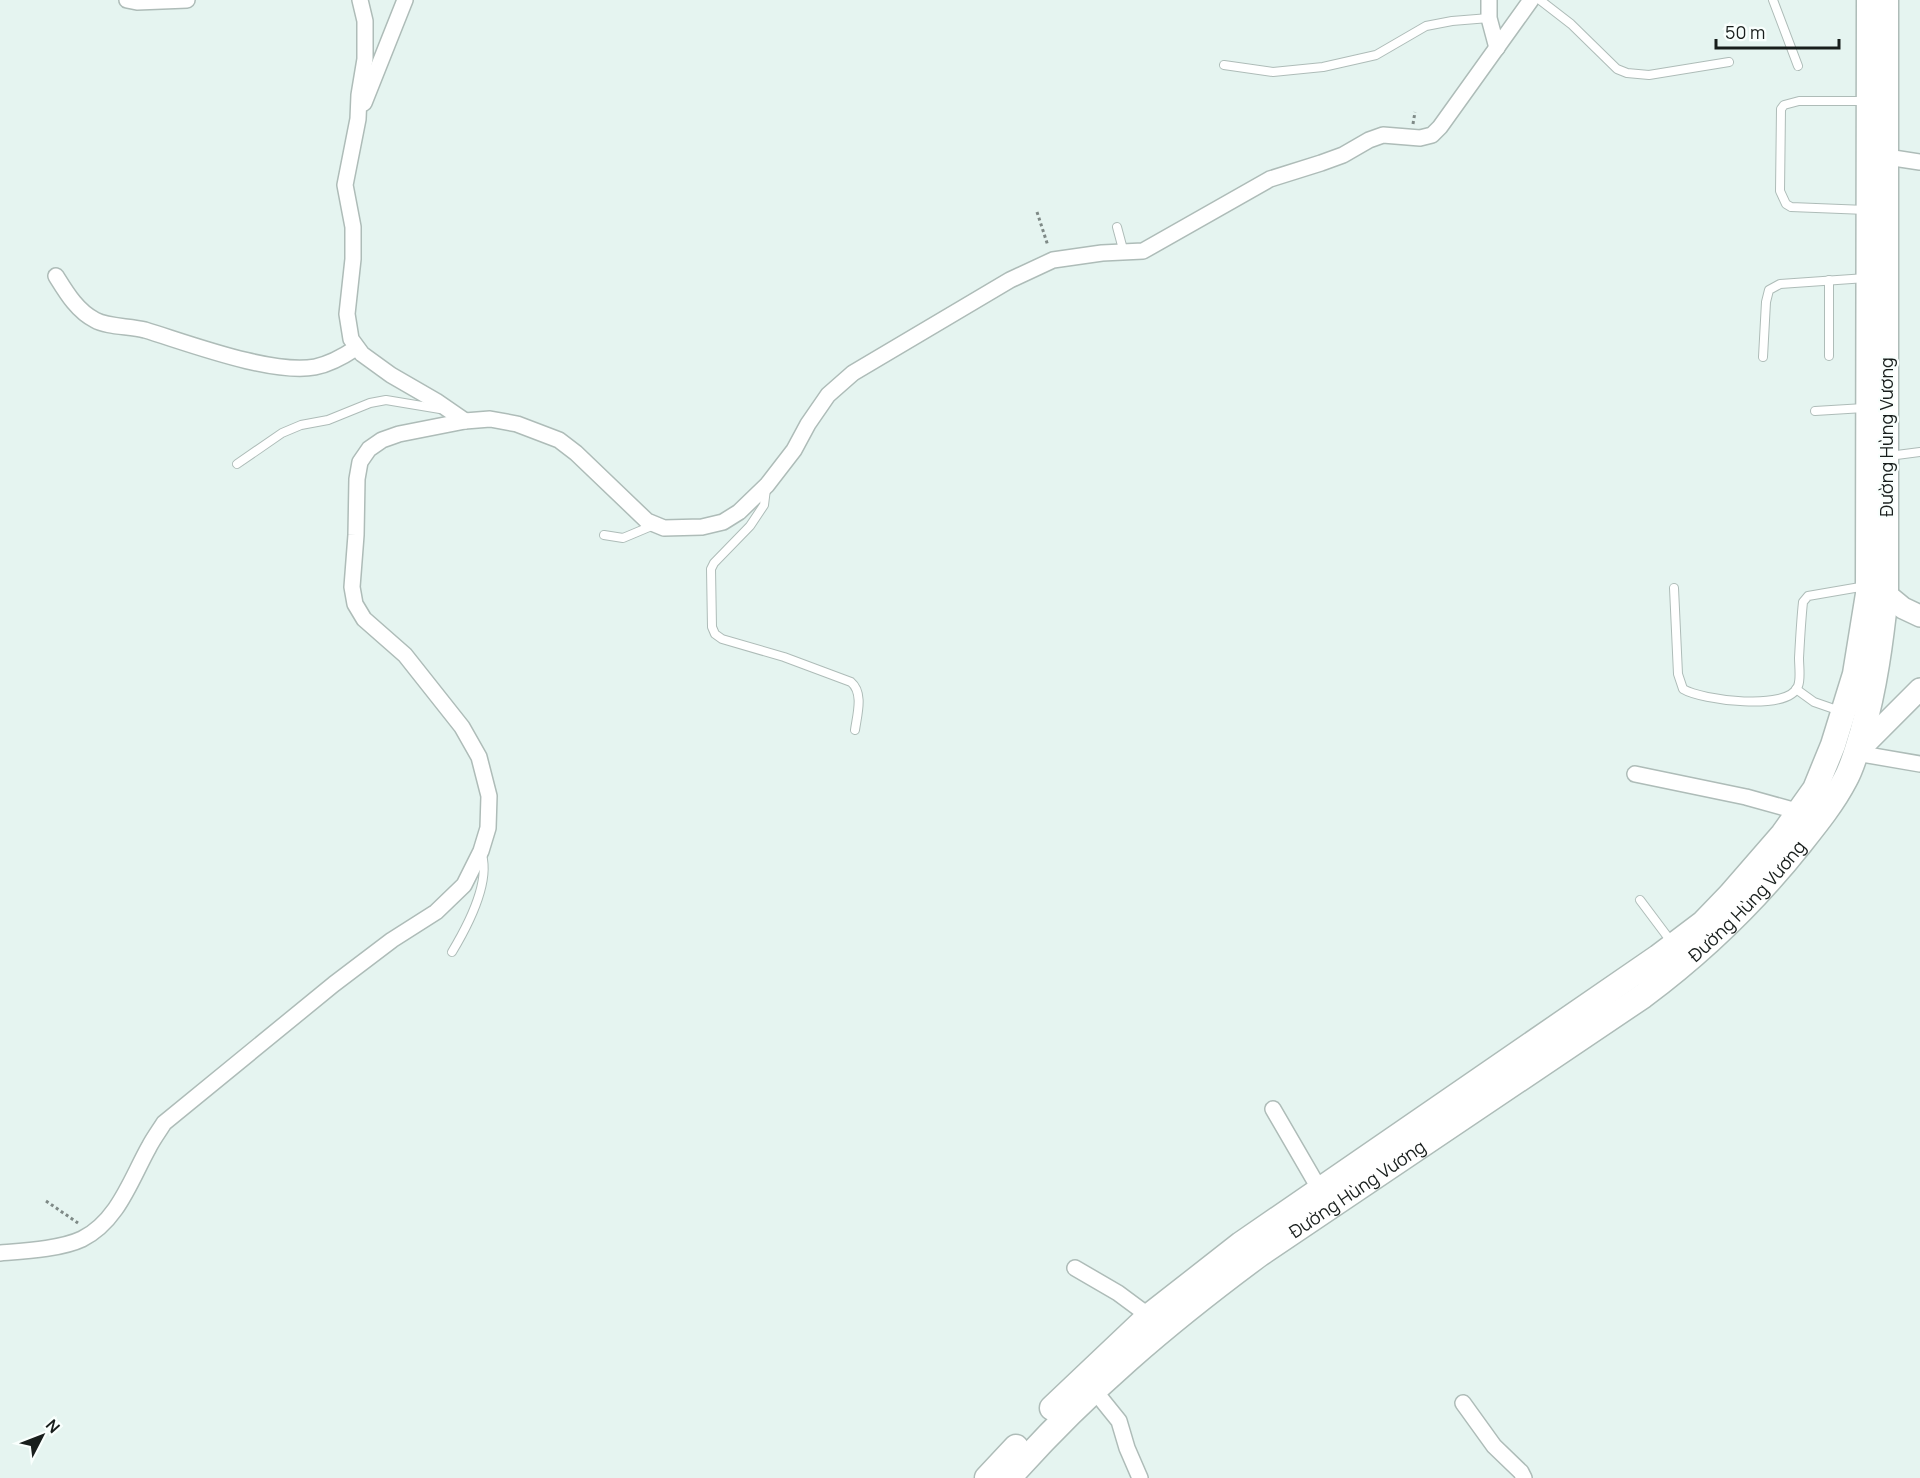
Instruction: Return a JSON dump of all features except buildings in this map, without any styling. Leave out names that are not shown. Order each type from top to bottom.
[{"type":"main road","name":"Đường Hùng Vương","points":[[1869,0],[1869,408],[1878,457]]},
{"type":"main road","name":"Đường Hùng Vương","points":[[987,1478],[1027,1434],[1088,1384],[1131,1355],[1260,1254],[1643,996],[1680,968],[1733,920],[1791,855],[1845,780],[1856,753],[1876,670],[1874,591],[1887,157],[1886,0]]},
{"type":"main road","name":"Đường Hùng Vương","points":[[1009,1478],[1149,1316],[1241,1244],[1674,945],[1730,895],[1800,812],[1815,789],[1844,713],[1874,591]]},
{"type":"main road","points":[[1874,591],[1920,616]]},
{"type":"main road","points":[[1833,745],[1856,753],[1920,689]]},
{"type":"street","points":[[127,0],[137,2],[186,0]]},
{"type":"street","points":[[360,0],[365,21],[365,59],[358,119],[345,185],[353,227],[353,259],[347,314],[351,339],[362,354],[391,375],[465,421]]},
{"type":"street","points":[[358,119],[405,0]]},
{"type":"street","points":[[1489,0],[1489,18],[1497,48]]},
{"type":"street","points":[[0,1253],[41,1249],[81,1240],[92,1232],[113,1212],[129,1188],[149,1146],[164,1123],[342,978],[392,940],[436,912],[464,885],[481,851],[488,828],[489,796],[479,757],[462,727],[405,655],[364,619],[355,604],[352,587],[357,479],[360,462],[369,449],[382,440],[399,434],[465,421],[490,419],[517,424],[559,440],[576,453],[634,510],[655,525],[664,528],[702,527],[723,522],[739,512],[767,485],[794,450],[828,394],[853,373],[1010,280],[1053,260],[1102,253],[1143,251],[1270,179],[1343,155],[1383,135],[1420,138],[1431,135],[1440,127],[1531,0]]},
{"type":"street","points":[[1887,157],[1920,162]]},
{"type":"street","points":[[56,276],[72,301],[96,321],[141,329],[259,363],[293,369],[316,367],[340,358],[356,348]]},
{"type":"street","points":[[1856,753],[1920,764]]},
{"type":"street","points":[[1635,774],[1746,797],[1800,812]]},
{"type":"street","points":[[1273,1109],[1320,1190]]},
{"type":"street","points":[[1075,1268],[1118,1293],[1149,1316]]},
{"type":"street","points":[[1088,1384],[1119,1421],[1127,1448],[1140,1478]]},
{"type":"street","points":[[1462,1404],[1494,1446],[1521,1472],[1524,1478]]},
{"type":"lane","points":[[1540,0],[1571,24],[1617,69],[1627,73],[1649,75],[1729,63]]},
{"type":"lane","points":[[1773,0],[1798,66]]},
{"type":"lane","points":[[1224,66],[1273,72],[1323,67],[1376,55],[1426,26],[1489,18]]},
{"type":"lane","points":[[1868,210],[1796,208],[1786,204],[1780,191],[1781,109],[1787,103],[1799,101],[1870,101]]},
{"type":"lane","points":[[1117,227],[1124,253]]},
{"type":"lane","points":[[1763,357],[1766,302],[1769,290],[1780,284],[1868,278]]},
{"type":"lane","points":[[1829,280],[1829,356]]},
{"type":"lane","points":[[237,464],[282,433],[302,425],[328,420],[370,403],[386,400],[450,410]]},
{"type":"lane","points":[[1815,411],[1869,408]]},
{"type":"lane","points":[[1878,457],[1920,452]]},
{"type":"lane","points":[[767,485],[764,505],[750,526],[714,563],[711,569],[712,627],[715,634],[722,639],[784,657],[851,682],[858,691],[859,705],[855,730]]},
{"type":"lane","points":[[604,536],[623,538],[655,525]]},
{"type":"lane","points":[[1674,588],[1678,674],[1683,689],[1707,699],[1769,702],[1797,689]]},
{"type":"lane","points":[[1797,689],[1805,599],[1874,591]]},
{"type":"lane","points":[[1797,689],[1814,702],[1844,713]]},
{"type":"lane","points":[[452,952],[465,930],[483,880],[485,863],[481,851]]},
{"type":"lane","points":[[1640,900],[1674,945]]},
{"type":"path","points":[[46,1201],[92,1232]]}]
